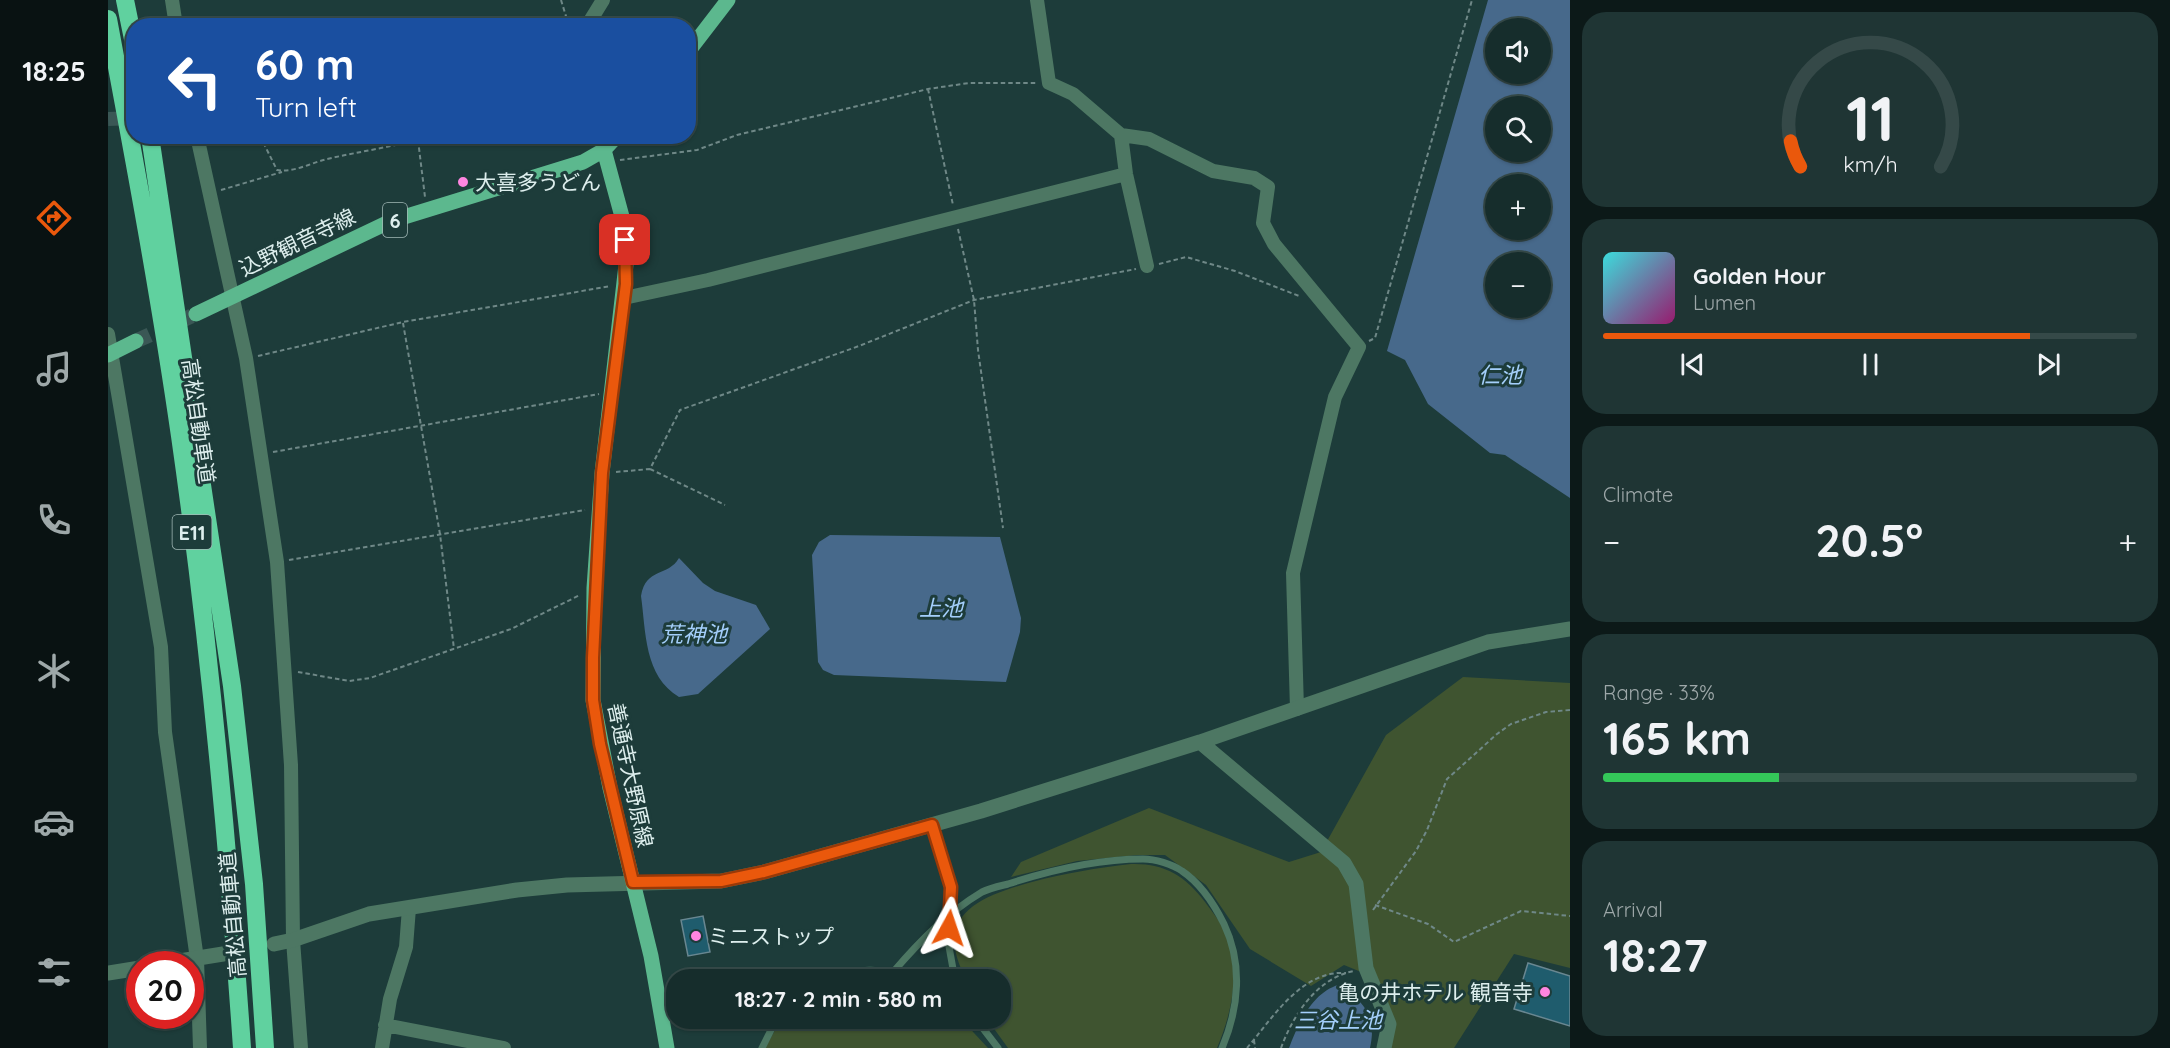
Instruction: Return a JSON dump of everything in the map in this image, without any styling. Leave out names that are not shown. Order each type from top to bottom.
[{"type":"highway","points":[[125,0],[129,18]]},
{"type":"highway","name":"高松自動車道","points":[[108,20],[126,124]]},
{"type":"highway","name":"高松自動車道","points":[[130,144],[180,435],[231,883],[242,1048]]},
{"type":"highway","name":"高松自動車道","points":[[151,144],[232,686],[254,884],[265,1048]]},
{"type":"main road","points":[[696,42],[728,0]]},
{"type":"main road","name":"込野観音寺線","points":[[196,314],[357,235],[426,208],[606,156],[612,144]]},
{"type":"main road","name":"善通寺大野原線","points":[[606,156],[624,224],[627,256],[625,291],[610,392],[602,473],[594,588],[593,700],[610,788],[651,956],[667,1048]]},
{"type":"main road","points":[[110,354],[136,341]]},
{"type":"street","points":[[172,0],[175,18]]},
{"type":"street","points":[[592,18],[603,0]]},
{"type":"street","points":[[1037,0],[1049,83],[1074,94],[1121,135],[1149,139],[1213,171],[1254,178],[1268,186],[1263,223],[1274,244],[1359,347],[1335,397],[1293,573],[1297,709]]},
{"type":"street","points":[[1121,135],[1126,174],[1148,266]]},
{"type":"street","points":[[199,144],[246,358],[277,561],[291,765],[293,940],[301,1048]]},
{"type":"street","points":[[625,291],[708,280],[1126,174]]},
{"type":"street","points":[[108,334],[161,647],[165,732],[196,951]]},
{"type":"street","points":[[274,944],[293,940],[369,914],[517,890],[633,882],[721,881],[764,872],[932,825],[1200,742],[1488,642],[1570,629]]},
{"type":"street","points":[[1200,742],[1344,863],[1356,884],[1366,968],[1389,1024],[1384,1048]]},
{"type":"street","points":[[382,1048],[390,999],[406,947],[409,908]]},
{"type":"street","points":[[204,958],[223,954]]},
{"type":"street","points":[[108,973],[126,970]]},
{"type":"street","points":[[385,1025],[504,1048]]},
{"type":"street","points":[[199,1029],[200,1048]]},
{"type":"lane","points":[[932,825],[951,887],[948,941],[953,969]]},
{"type":"lane","points":[[896,969],[931,929],[983,892],[1039,874],[1077,866],[1144,859],[1182,871],[1219,913],[1233,943],[1238,972],[1237,998],[1222,1048]]},
{"type":"lane","points":[[762,1048],[772,1029]]},
{"type":"lane","points":[[983,1029],[998,1048]]},
{"type":"path","points":[[561,0],[567,18]]},
{"type":"path","points":[[1359,347],[1375,338],[1472,0]]},
{"type":"path","points":[[606,156],[696,150],[737,135],[928,89],[969,83],[1049,83]]},
{"type":"path","points":[[928,89],[974,300],[978,350],[1004,528]]},
{"type":"path","points":[[264,144],[277,170],[285,171]]},
{"type":"path","points":[[209,194],[328,159],[399,144]]},
{"type":"path","points":[[418,144],[426,208]]},
{"type":"path","points":[[650,469],[680,410],[859,346],[974,300],[1186,257],[1235,271],[1326,308]]},
{"type":"path","points":[[246,358],[402,322],[625,291]]},
{"type":"path","points":[[402,322],[440,534],[454,649]]},
{"type":"path","points":[[262,454],[610,392]]},
{"type":"path","points":[[602,473],[650,469],[725,505]]},
{"type":"path","points":[[277,561],[601,508]]},
{"type":"path","points":[[283,670],[349,681],[370,678],[511,629],[594,588]]},
{"type":"path","points":[[1361,927],[1420,844],[1447,779],[1511,724],[1546,712],[1570,710]]},
{"type":"path","points":[[1375,905],[1428,924],[1454,942],[1521,911],[1570,916]]},
{"type":"path","points":[[1247,1048],[1301,988],[1324,976],[1366,968]]},
{"type":"path","points":[[1281,1048],[1306,1000],[1346,973]]},
{"type":"path","points":[[1254,1040],[1255,1048]]},
{"type":"green space","points":[[1463,677],[1570,683],[1570,968],[1514,954],[1454,1048],[1390,1048],[1371,976],[1344,965],[1311,986],[1250,949],[1206,885],[1165,855],[1137,855],[1077,861],[1011,877],[1021,862],[1149,808],[1289,862],[1321,852],[1386,735]]},
{"type":"green space","points":[[1131,864],[1163,868],[1190,885],[1218,920],[1229,940],[1234,981],[1230,1009],[1217,1048],[1008,1048],[994,1029],[1011,1029],[1011,969],[962,969],[957,957],[955,939],[958,924],[966,912],[995,894],[1044,879]]},
{"type":"green space","points":[[776,1029],[970,1029],[988,1048],[765,1048]]},
{"type":"water","name":"仁池","points":[[1488,0],[1570,0],[1570,498],[1505,455],[1490,453],[1428,404],[1405,360],[1387,351]]},
{"type":"water","name":"上池","points":[[830,535],[1000,537],[1021,618],[1020,632],[1006,682],[834,675],[823,670],[818,662],[812,555],[819,542]]},
{"type":"water","name":"荒神池","points":[[679,558],[703,583],[715,591],[756,605],[770,629],[698,694],[679,697],[659,677],[653,665],[646,638],[641,596],[652,576],[669,568]]},
{"type":"water","name":"三谷上池","points":[[1342,984],[1367,1012],[1372,1027],[1370,1048],[1289,1048],[1308,1009],[1323,993]]},
{"type":"building","name":"ミニストップ","points":[[703,916],[710,952],[688,956],[681,920]]},
{"type":"building","name":"亀の井ホテル 観音寺","points":[[1528,963],[1570,976],[1570,1026],[1514,1009]]},
{"type":"tunnel","points":[[108,119],[126,118]]},
{"type":"tunnel","points":[[136,341],[196,314]]},
{"type":"place","name":"大喜多うどん","points":[[463,182]]},
{"type":"place","name":"ミニストップ","points":[[696,936]]},
{"type":"place","name":"亀の井ホテル 観音寺","points":[[1545,992]]},
{"type":"route","points":[[625,240],[626,284],[605,433],[594,588],[593,700],[600,744],[633,882],[721,881],[764,872],[932,825],[951,887],[949,928]]}]
